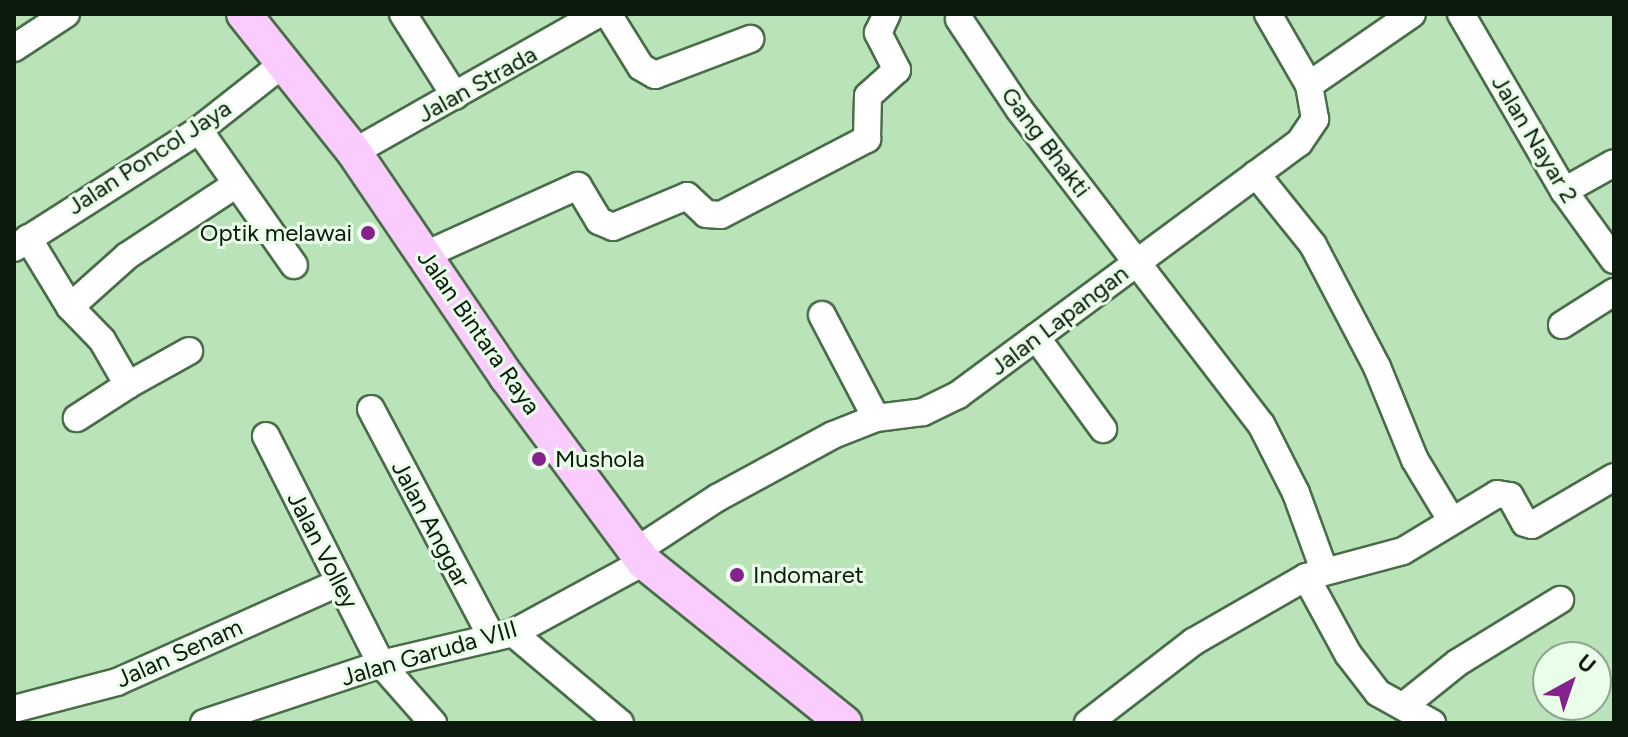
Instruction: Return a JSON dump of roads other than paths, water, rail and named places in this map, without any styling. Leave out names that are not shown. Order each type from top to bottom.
[{"type":"main road","name":"Jalan Bintara Raya","points":[[244,14],[354,152],[507,377],[640,556],[844,723]]},
{"type":"street","points":[[14,48],[66,14]]},
{"type":"street","points":[[403,14],[455,96]]},
{"type":"street","name":"Jalan Strada","points":[[354,152],[598,14]]},
{"type":"street","points":[[608,14],[641,67],[655,75],[750,39]]},
{"type":"street","points":[[425,255],[578,186],[599,221],[613,227],[687,196],[706,214],[721,215],[867,139],[868,96],[897,70],[878,33],[887,14]]},
{"type":"street","points":[[1268,14],[1309,85],[1412,14]]},
{"type":"street","name":"Jalan Nayar 2","points":[[1461,14],[1564,191],[1611,247]]},
{"type":"street","name":"Gang Bhakti","points":[[959,19],[1019,109],[1261,424],[1296,493],[1315,573],[1348,654],[1378,693],[1406,704],[1432,723]]},
{"type":"street","name":"Jalan Poncol Jaya","points":[[21,243],[199,130],[283,64]]},
{"type":"street","name":"Jalan Lapangan","points":[[640,556],[717,498],[833,435],[876,418],[935,406],[1036,337],[1256,174],[1309,131],[1315,119],[1309,85]]},
{"type":"street","points":[[199,130],[294,265]]},
{"type":"street","points":[[1564,191],[1614,163]]},
{"type":"street","points":[[1256,174],[1313,245],[1377,367],[1415,460],[1450,518]]},
{"type":"street","points":[[70,307],[127,256],[235,185]]},
{"type":"street","points":[[21,243],[70,307],[102,340],[128,385]]},
{"type":"street","points":[[1562,325],[1614,292]]},
{"type":"street","points":[[822,315],[876,418]]},
{"type":"street","points":[[1036,337],[1103,429]]},
{"type":"street","points":[[77,418],[189,351]]},
{"type":"street","name":"Jalan Anggar","points":[[371,409],[502,636]]},
{"type":"street","name":"Jalan Volley","points":[[266,436],[381,664],[433,723]]},
{"type":"street","points":[[1088,723],[1193,642],[1315,573],[1403,551],[1450,518],[1503,493],[1532,525],[1614,477]]},
{"type":"street","name":"Jalan Garuda VIII","points":[[204,723],[381,664],[502,636],[640,556]]},
{"type":"street","name":"Jalan Senam","points":[[14,709],[117,682],[338,583]]},
{"type":"street","points":[[1406,704],[1457,663],[1560,600]]},
{"type":"street","points":[[502,636],[620,723]]},
{"type":"place","name":"Optik melawai","points":[[368,233]]},
{"type":"place","name":"Mushola","points":[[539,459]]},
{"type":"place","name":"Indomaret","points":[[737,575]]}]
